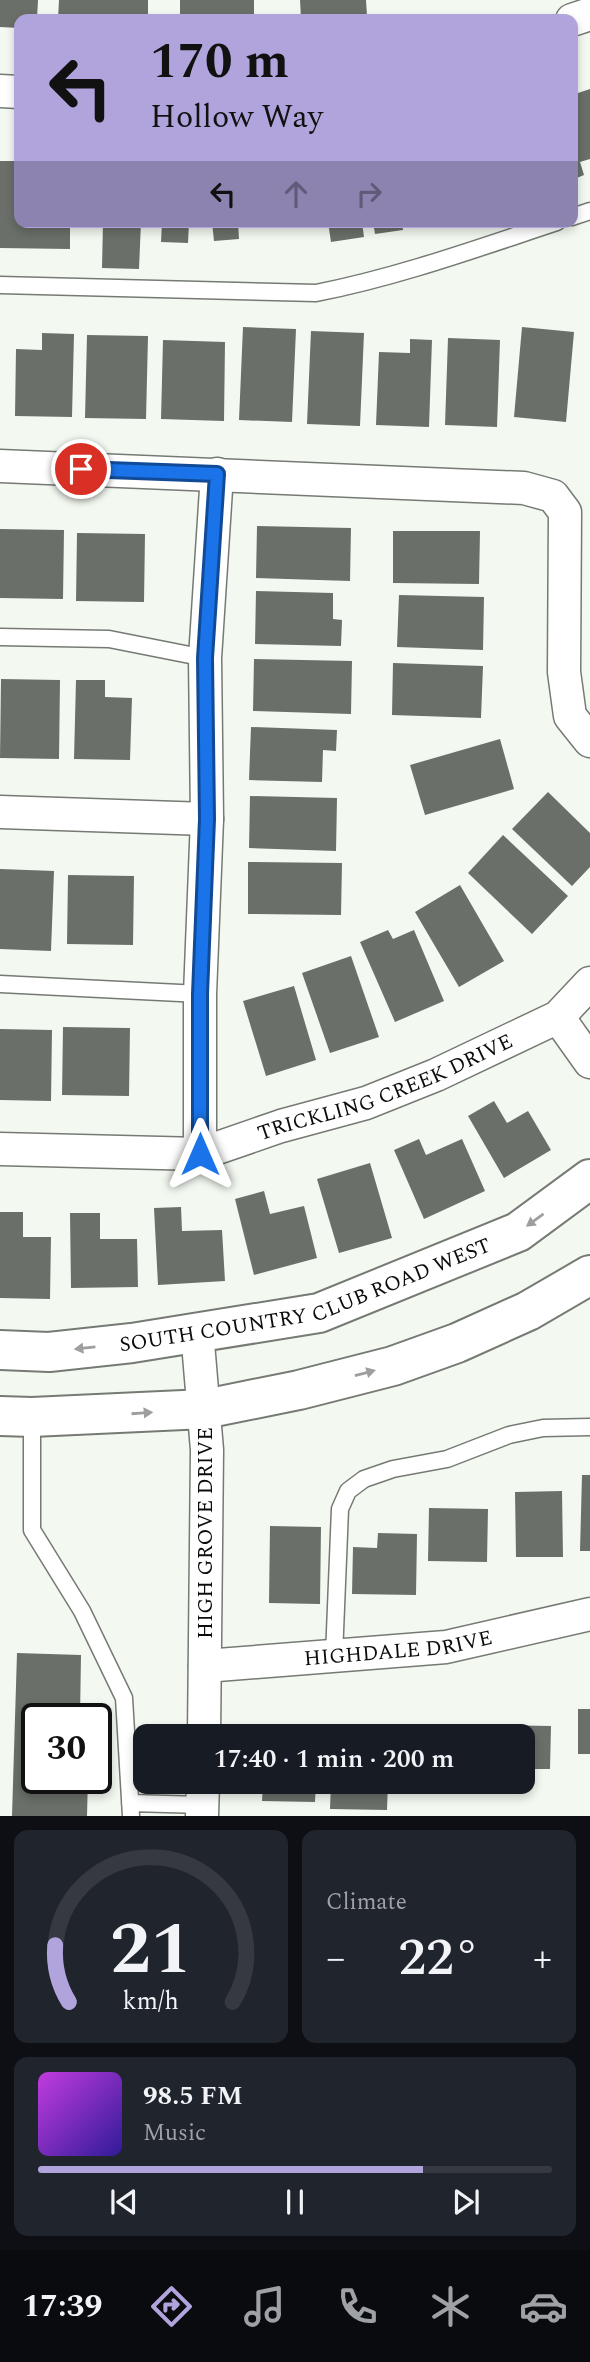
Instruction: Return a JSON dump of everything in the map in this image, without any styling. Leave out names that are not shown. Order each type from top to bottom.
[{"type":"street","points":[[0,466],[524,488],[553,496],[565,512],[565,672],[570,716],[590,741]]},
{"type":"street","points":[[200,1154],[200,994],[207,819],[205,658],[217,474]]},
{"type":"street","points":[[0,812],[207,819]]},
{"type":"street","points":[[590,983],[558,1017],[590,1062]]},
{"type":"street","name":"TRICKLING CREEK DRIVE","points":[[0,1149],[200,1154],[281,1126],[366,1103],[436,1075],[558,1017]]},
{"type":"street","name":"SOUTH COUNTRY CLUB ROAD WEST","points":[[0,1350],[49,1352],[132,1343],[319,1313],[518,1232],[590,1180]]},
{"type":"street","points":[[16,1417],[205,1409],[299,1390],[406,1362],[457,1343],[528,1311],[590,1275]]},
{"type":"street","name":"HIGH GROVE DRIVE","points":[[197,1331],[205,1409],[204,1724]]},
{"type":"street","name":"HIGHDALE DRIVE","points":[[205,1666],[446,1647],[590,1614]]},
{"type":"lane","points":[[0,285],[316,293],[442,259],[538,228]]},
{"type":"lane","points":[[0,637],[109,639],[205,658]]},
{"type":"lane","points":[[0,984],[200,994]]},
{"type":"lane","points":[[16,1417],[32,1530],[82,1611],[124,1698],[131,1809],[203,1801]]},
{"type":"lane","points":[[334,1656],[340,1509],[348,1491],[364,1479],[383,1472],[447,1459],[509,1436],[543,1428],[590,1427]]},
{"type":"building","points":[[0,0],[38,0],[37,14],[14,14],[14,28],[0,27]]},
{"type":"building","points":[[59,0],[148,0],[148,14],[58,14]]},
{"type":"building","points":[[180,0],[254,0],[254,14],[180,14]]},
{"type":"building","points":[[300,0],[366,0],[367,14],[301,14]]},
{"type":"building","points":[[590,89],[590,159],[580,162],[584,175],[578,178],[578,93]]},
{"type":"building","points":[[0,161],[14,161],[14,228],[70,228],[70,249],[0,248]]},
{"type":"building","points":[[103,228],[141,228],[139,269],[102,268]]},
{"type":"building","points":[[162,228],[189,228],[188,243],[161,242]]},
{"type":"building","points":[[213,228],[238,228],[239,239],[214,241]]},
{"type":"building","points":[[329,228],[363,228],[364,237],[331,242]]},
{"type":"building","points":[[374,228],[403,228],[403,230],[375,234]]},
{"type":"building","points":[[243,327],[296,329],[292,422],[239,420]]},
{"type":"building","points":[[522,327],[574,332],[566,422],[514,417]]},
{"type":"building","points":[[311,331],[364,333],[360,426],[307,424]]},
{"type":"building","points":[[42,333],[74,334],[72,417],[15,416],[16,349],[42,350]]},
{"type":"building","points":[[87,335],[148,336],[146,419],[85,418]]},
{"type":"building","points":[[448,338],[500,340],[497,427],[445,425]]},
{"type":"building","points":[[410,339],[432,340],[429,427],[376,425],[379,352],[410,353]]},
{"type":"building","points":[[163,340],[225,342],[224,421],[161,419]]},
{"type":"building","points":[[257,526],[351,528],[350,581],[256,578]]},
{"type":"building","points":[[0,529],[64,530],[63,599],[0,598]]},
{"type":"building","points":[[393,531],[480,531],[479,584],[393,583]]},
{"type":"building","points":[[77,533],[145,534],[144,602],[76,601]]},
{"type":"building","points":[[256,591],[333,593],[333,619],[342,620],[341,646],[255,644]]},
{"type":"building","points":[[399,595],[484,597],[483,650],[397,647]]},
{"type":"building","points":[[254,659],[352,661],[351,714],[253,711]]},
{"type":"building","points":[[393,663],[483,666],[481,718],[392,715]]},
{"type":"building","points":[[1,679],[60,680],[59,759],[0,758]]},
{"type":"building","points":[[76,680],[105,680],[105,697],[132,698],[130,760],[74,759]]},
{"type":"building","points":[[251,727],[337,730],[336,751],[323,750],[322,782],[249,780]]},
{"type":"building","points":[[500,739],[514,789],[425,815],[410,765]]},
{"type":"building","points":[[548,792],[590,833],[590,867],[572,886],[512,829]]},
{"type":"building","points":[[250,796],[337,798],[336,851],[249,848]]},
{"type":"building","points":[[503,835],[568,896],[532,934],[468,873]]},
{"type":"building","points":[[248,862],[342,863],[341,915],[248,914]]},
{"type":"building","points":[[0,869],[54,871],[51,951],[0,949]]},
{"type":"building","points":[[68,875],[134,876],[133,945],[67,944]]},
{"type":"building","points":[[460,885],[504,961],[459,987],[415,912]]},
{"type":"building","points":[[388,930],[393,939],[414,930],[444,1001],[395,1022],[360,942]]},
{"type":"building","points":[[351,956],[379,1037],[330,1053],[302,973]]},
{"type":"building","points":[[294,986],[316,1060],[266,1076],[243,1001]]},
{"type":"building","points":[[63,1027],[130,1028],[129,1096],[62,1095]]},
{"type":"building","points":[[0,1029],[52,1030],[51,1101],[0,1100]]},
{"type":"building","points":[[494,1101],[507,1123],[528,1111],[551,1150],[504,1178],[468,1116]]},
{"type":"building","points":[[419,1139],[426,1155],[462,1139],[485,1191],[424,1219],[394,1150]]},
{"type":"building","points":[[370,1163],[392,1238],[339,1253],[317,1179]]},
{"type":"building","points":[[264,1191],[270,1214],[304,1206],[317,1258],[254,1275],[235,1199]]},
{"type":"building","points":[[181,1207],[182,1231],[222,1230],[225,1281],[158,1285],[154,1208]]},
{"type":"building","points":[[0,1212],[23,1212],[23,1237],[51,1237],[50,1299],[0,1298]]},
{"type":"building","points":[[70,1213],[100,1213],[100,1239],[137,1239],[138,1287],[71,1288]]},
{"type":"building","points":[[582,1475],[590,1475],[590,1551],[580,1551]]},
{"type":"building","points":[[562,1491],[563,1557],[516,1557],[515,1492]]},
{"type":"building","points":[[429,1508],[488,1509],[487,1562],[428,1561]]},
{"type":"building","points":[[270,1526],[321,1527],[320,1604],[269,1603]]},
{"type":"building","points":[[378,1533],[417,1534],[416,1595],[352,1594],[353,1547],[377,1548]]},
{"type":"building","points":[[17,1653],[81,1655],[80,1703],[21,1703],[21,1794],[88,1794],[87,1816],[12,1816]]},
{"type":"building","points":[[578,1709],[590,1709],[590,1754],[578,1754]]},
{"type":"building","points":[[535,1726],[551,1726],[550,1769],[535,1769]]},
{"type":"building","points":[[262,1794],[315,1794],[315,1802],[262,1801]]},
{"type":"building","points":[[331,1794],[388,1794],[387,1810],[330,1809]]},
{"type":"route","points":[[81,469],[217,474],[205,658],[207,819],[200,994],[200,1154]]}]
